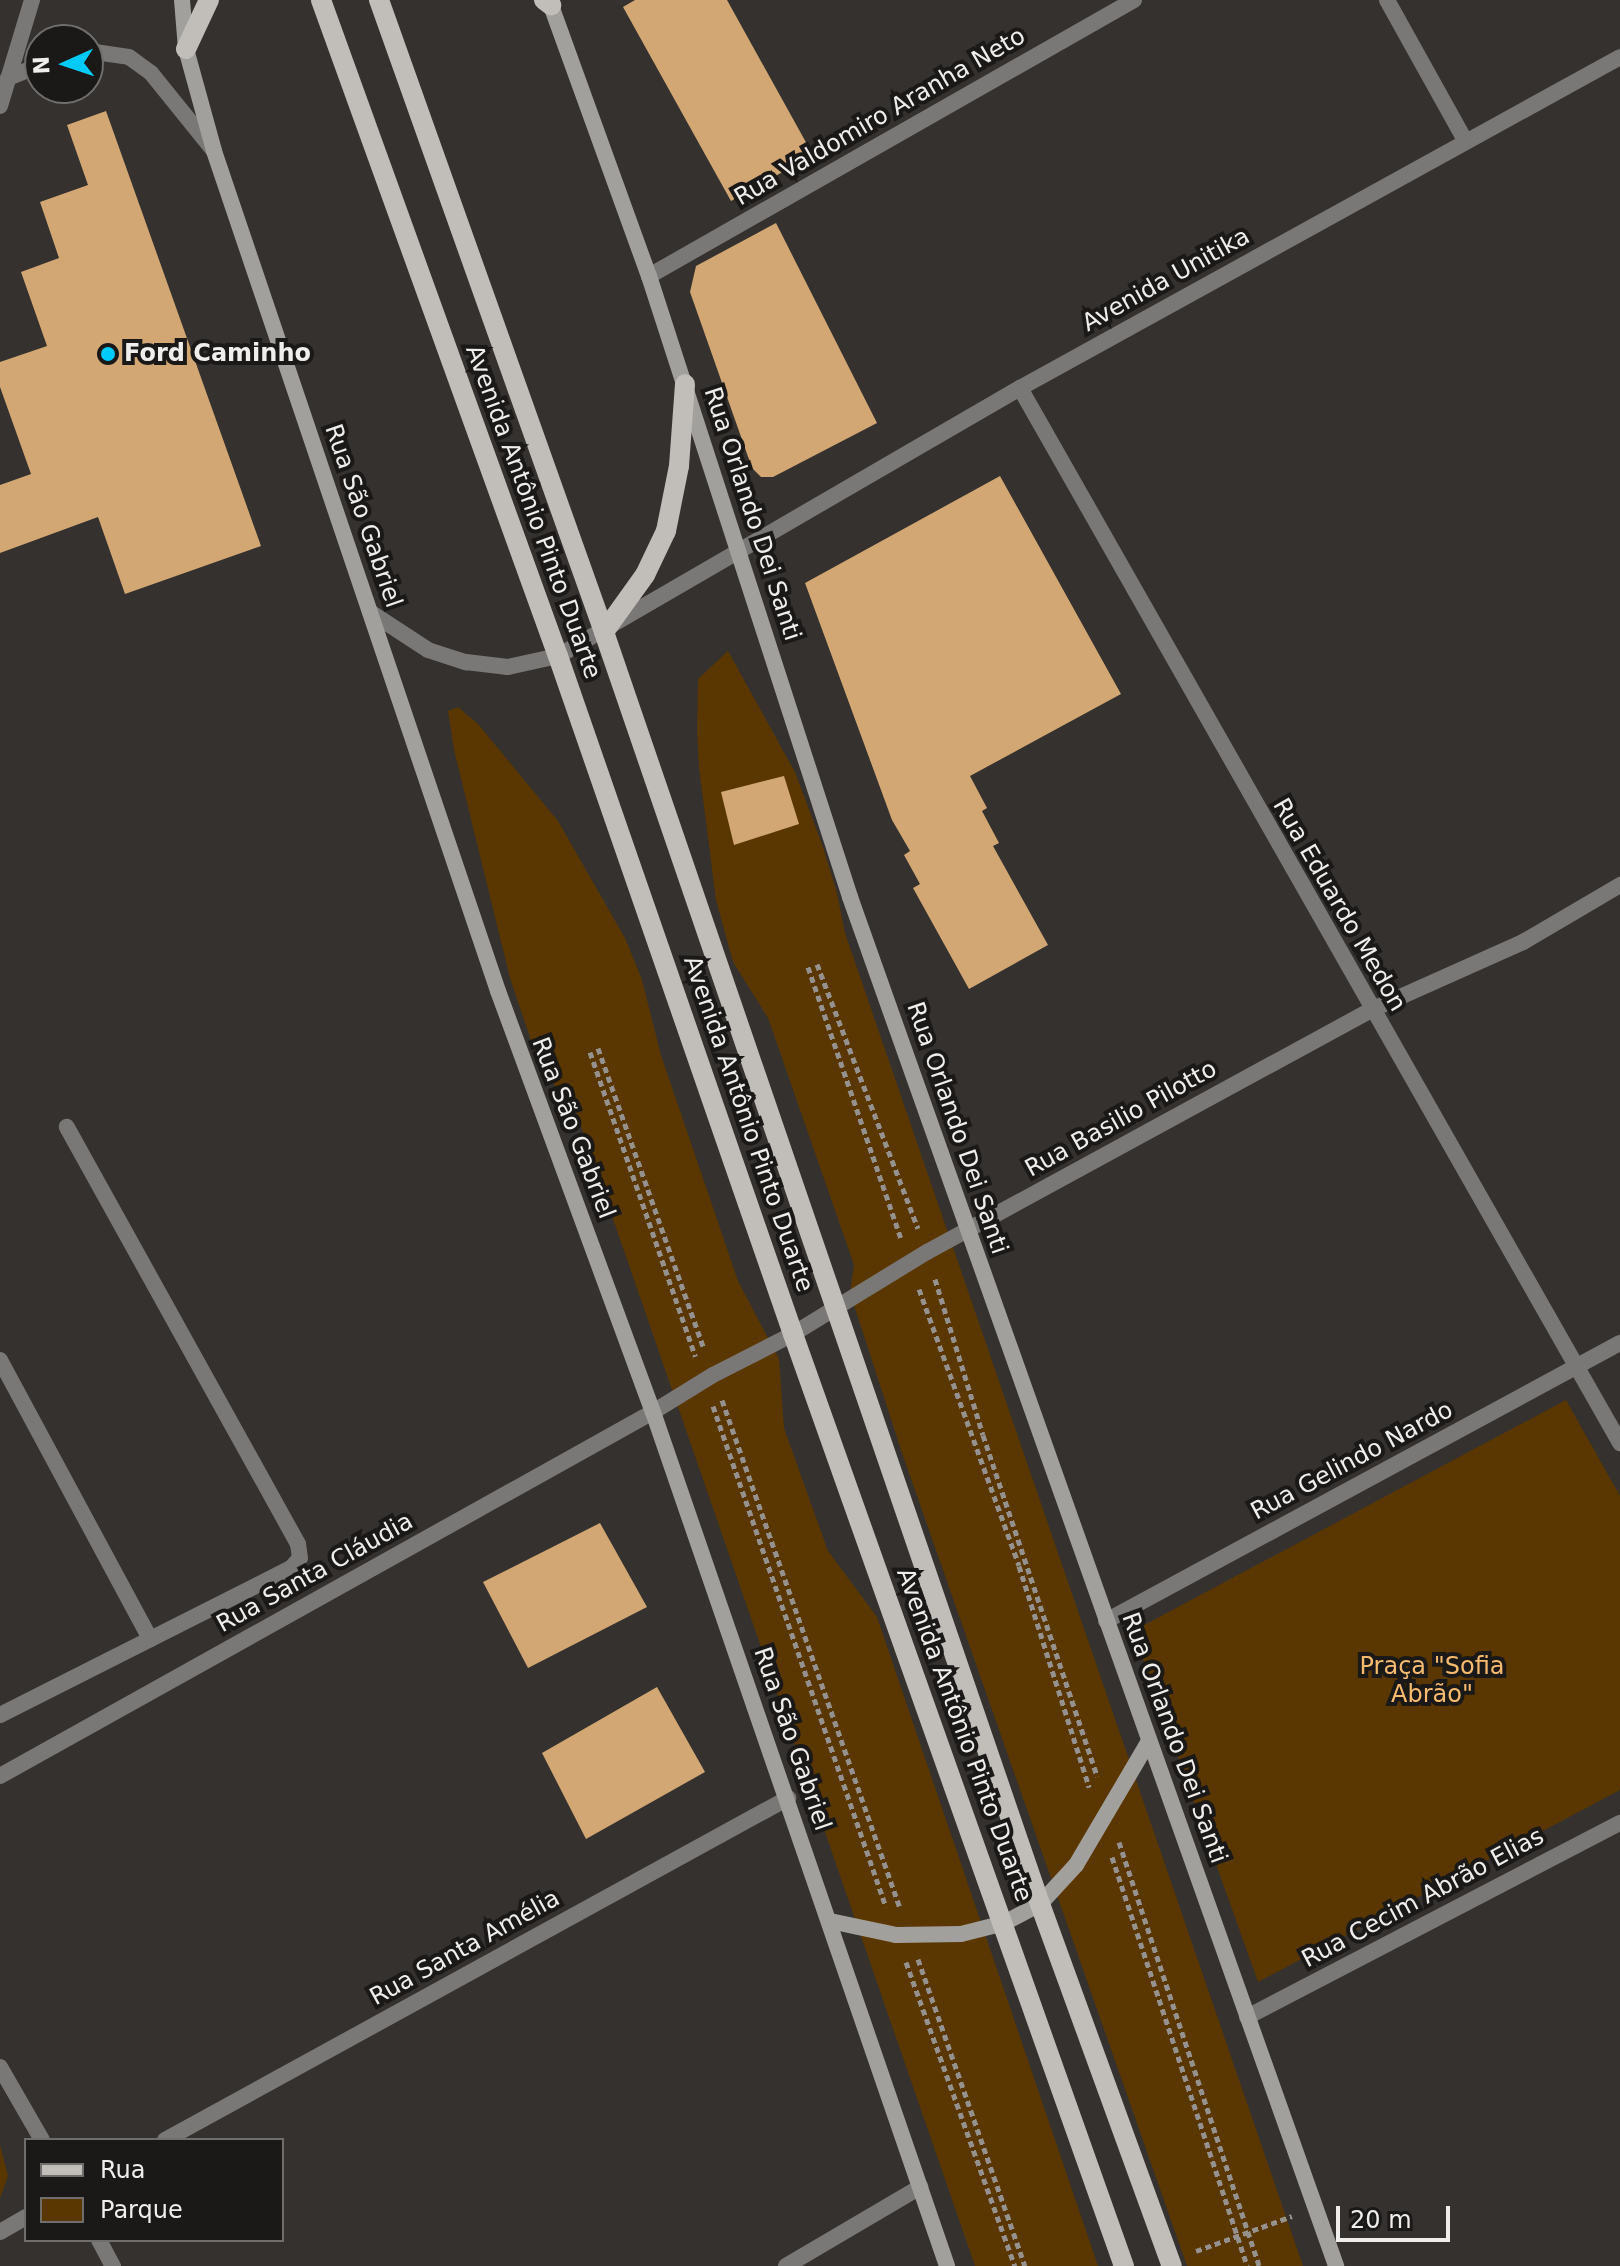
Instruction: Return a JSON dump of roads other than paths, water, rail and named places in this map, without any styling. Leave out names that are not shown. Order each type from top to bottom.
[{"type":"main road","name":"Rua São Gabriel","points":[[182,0],[186,49],[214,151],[513,1037],[653,1412],[947,2266]]},
{"type":"main road","points":[[186,49],[209,0]]},
{"type":"main road","name":"Avenida Antônio Pinto Duarte","points":[[321,0],[558,656],[793,1334],[1124,2266]]},
{"type":"main road","name":"Avenida Antônio Pinto Duarte","points":[[379,0],[604,632],[1040,1904],[1171,2264]]},
{"type":"main road","name":"Rua Orlando Dei Santi","points":[[551,1],[649,276],[850,897],[1336,2266]]},
{"type":"main road","points":[[604,632],[645,575],[666,531],[679,466],[685,384]]},
{"type":"main road","points":[[830,1921],[903,1935],[961,1934],[1004,1923],[1040,1904],[1076,1865],[1149,1741]]},
{"type":"street","points":[[0,106],[32,0]]},
{"type":"street","name":"Rua Valdomiro Aranha Neto","points":[[649,276],[1134,0]]},
{"type":"street","points":[[1387,0],[1466,142]]},
{"type":"street","points":[[104,53],[129,57],[151,73],[214,151]]},
{"type":"street","name":"Avenida Unitika","points":[[370,612],[428,650],[466,662],[508,667],[558,656],[1020,388],[1620,57]]},
{"type":"street","points":[[8,78],[24,72]]},
{"type":"street","name":"Rua Eduardo Medon","points":[[1020,388],[1620,1443]]},
{"type":"street","name":"Rua Basilio Pilotto","points":[[653,1412],[708,1377],[793,1334],[927,1252],[1371,1010],[1523,942],[1620,885]]},
{"type":"street","points":[[2,1709],[291,1568],[300,1558],[298,1544],[67,1127]]},
{"type":"street","name":"Rua Gelindo Nardo","points":[[1106,1621],[1620,1343]]},
{"type":"street","points":[[0,1360],[150,1639]]},
{"type":"street","name":"Rua Santa Cláudia","points":[[0,1776],[653,1412]]},
{"type":"street","name":"Rua Santa Amélia","points":[[169,2138],[788,1798]]},
{"type":"street","name":"Rua Cecim Abrão Elias","points":[[1247,2017],[1620,1823]]},
{"type":"street","points":[[0,2067],[41,2138]]},
{"type":"street","points":[[786,2266],[920,2187]]},
{"type":"street","points":[[0,2232],[24,2218]]},
{"type":"street","points":[[100,2242],[113,2266]]},
{"type":"place","name":"Ford Caminho","points":[[108,354]]},
{"type":"park label","name":"Praça \"Sofia Abrão\"","points":[[1432,1681]]}]
